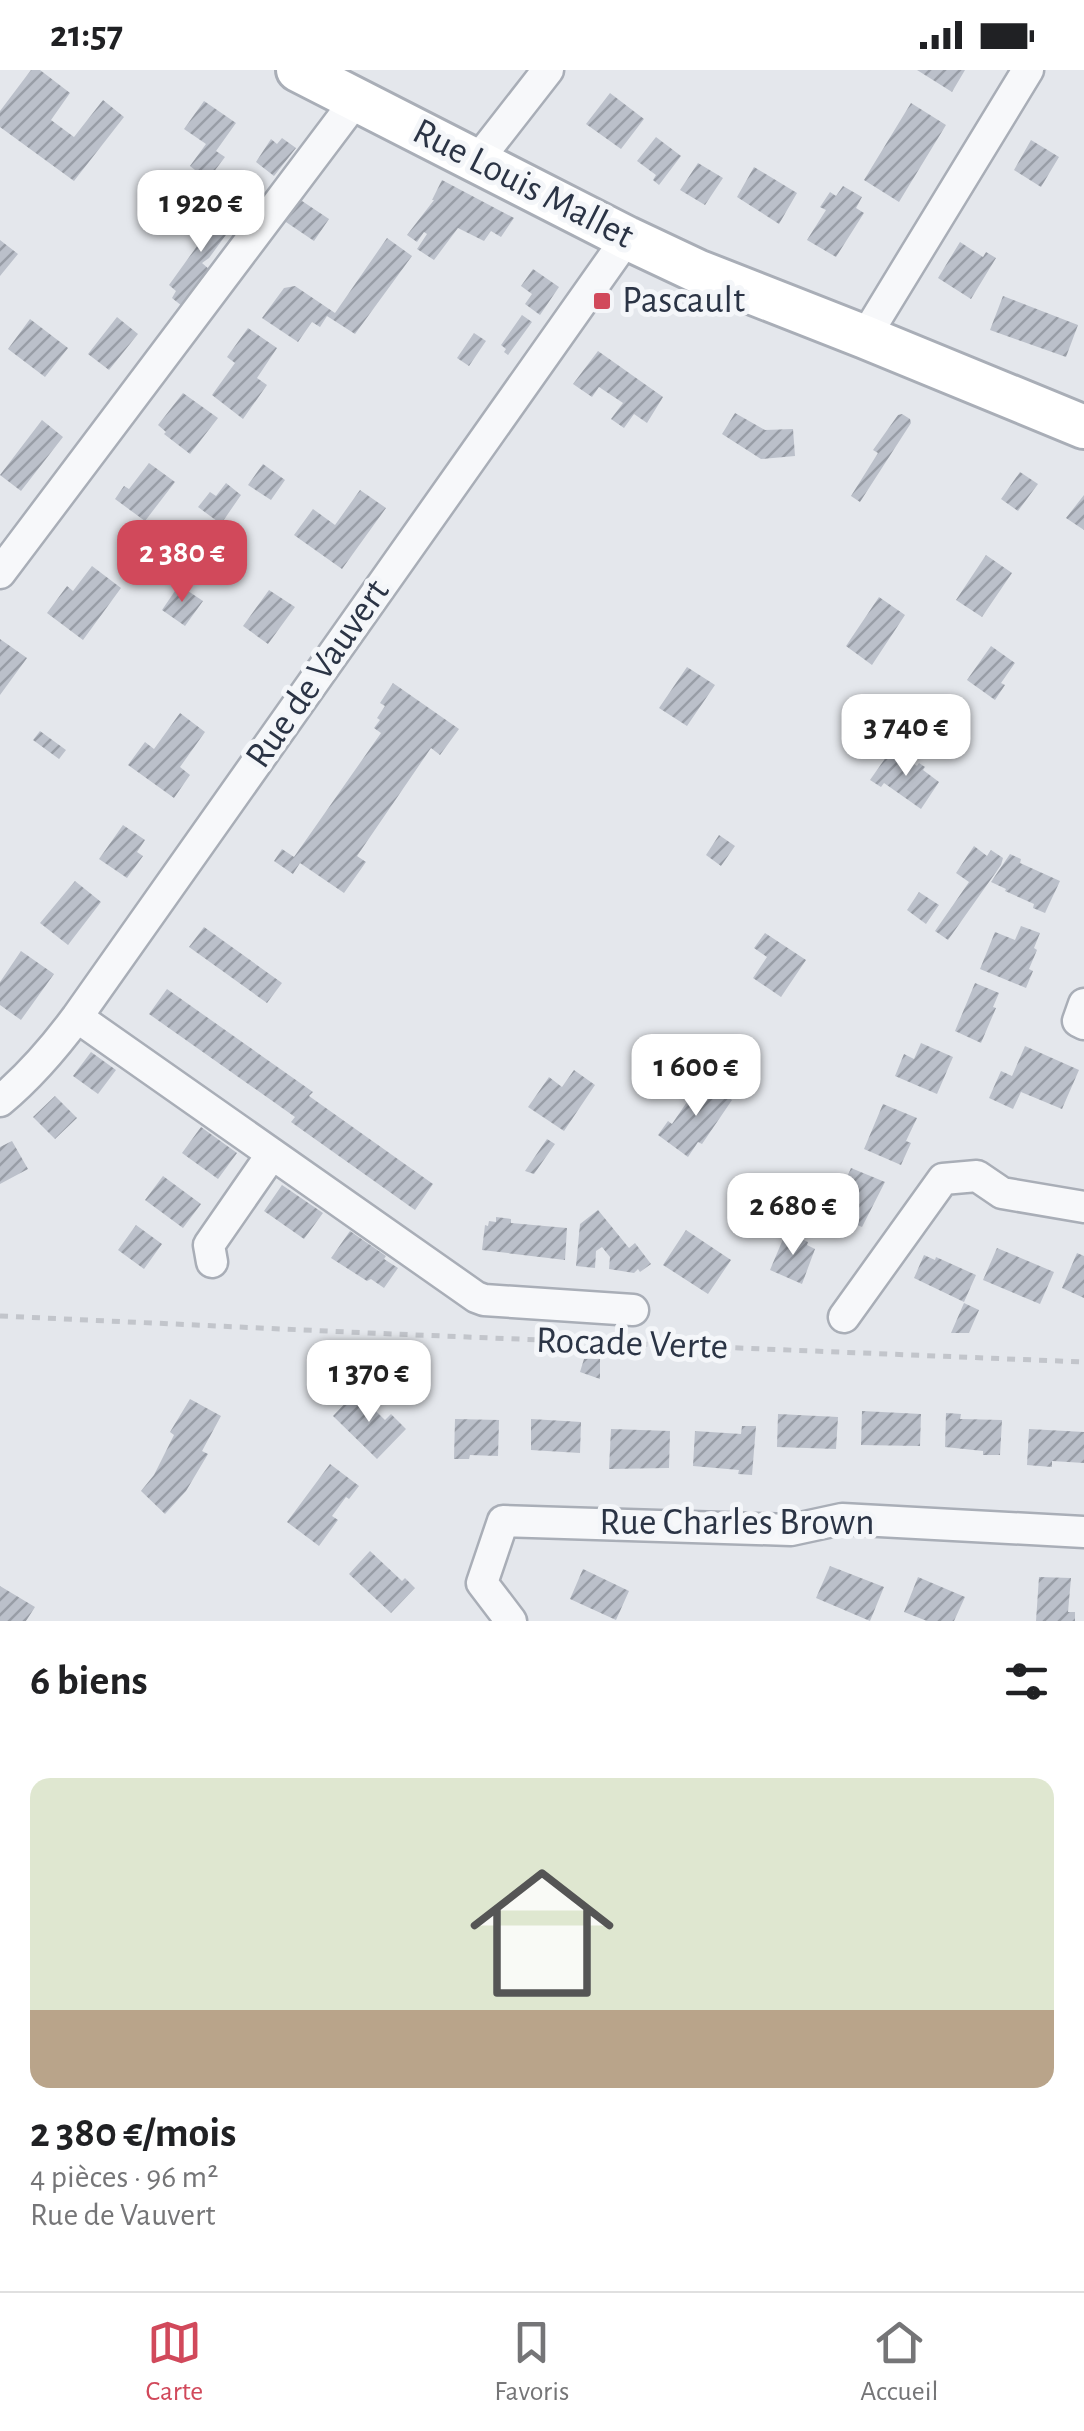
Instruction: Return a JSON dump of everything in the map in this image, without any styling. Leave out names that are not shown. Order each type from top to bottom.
[{"type":"main road","name":"Rue Louis Mallet","points":[[298,70],[626,238],[733,287],[1084,428]]},
{"type":"street","points":[[476,162],[548,70]]},
{"type":"street","points":[[865,337],[1028,70]]},
{"type":"street","points":[[0,573],[356,100]]},
{"type":"street","name":"Rue de Vauvert","points":[[0,1101],[22,1083],[77,1017],[626,238]]},
{"type":"street","points":[[1084,1004],[1078,1021],[1084,1024]]},
{"type":"street","points":[[77,1017],[476,1297],[633,1310]]},
{"type":"street","points":[[212,1262],[209,1246],[272,1154]]},
{"type":"street","points":[[844,1317],[943,1179],[977,1176],[1002,1193],[1084,1207]]},
{"type":"street","name":"Rue Charles Brown","points":[[511,1621],[482,1583],[503,1521],[791,1530],[842,1519],[1084,1532]]},
{"type":"path","name":"Rocade Verte","points":[[0,1316],[1084,1362]]},
{"type":"building","points":[[31,70],[40,70],[70,93],[51,120],[74,137],[103,100],[124,117],[74,181],[0,127],[0,111]]},
{"type":"building","points":[[917,70],[965,70],[952,92]]},
{"type":"building","points":[[610,93],[644,119],[621,149],[586,124]]},
{"type":"building","points":[[204,101],[236,123],[216,151],[225,157],[203,186],[191,177],[195,170],[190,166],[206,144],[184,129]]},
{"type":"building","points":[[911,103],[946,125],[899,202],[864,180]]},
{"type":"building","points":[[656,137],[681,156],[659,185],[653,180],[656,175],[637,161]]},
{"type":"building","points":[[282,138],[296,148],[274,176],[256,162],[271,139],[277,144]]},
{"type":"building","points":[[1031,140],[1059,157],[1041,187],[1014,170]]},
{"type":"building","points":[[698,163],[723,178],[705,205],[680,190]]},
{"type":"building","points":[[754,167],[797,193],[779,224],[737,197]]},
{"type":"building","points":[[442,180],[514,218],[501,237],[491,231],[484,241],[458,228],[434,260],[417,249],[427,234],[424,232],[417,242],[407,235],[434,200]]},
{"type":"building","points":[[843,186],[862,197],[856,208],[864,213],[836,257],[807,240],[826,210],[820,207],[830,192],[836,196]]},
{"type":"building","points":[[299,199],[329,219],[314,241],[283,220]]},
{"type":"building","points":[[210,206],[234,224],[202,263],[210,270],[182,306],[172,298],[176,291],[169,285],[200,242],[193,238]]},
{"type":"building","points":[[387,238],[412,256],[355,334],[327,316],[320,327],[312,322],[298,342],[262,318],[284,288],[295,286],[335,313]]},
{"type":"building","points":[[0,240],[18,254],[0,276]]},
{"type":"building","points":[[960,242],[983,257],[986,252],[996,258],[971,299],[938,278]]},
{"type":"building","points":[[533,269],[559,287],[540,315],[525,304],[532,294],[521,286]]},
{"type":"building","points":[[1003,296],[1078,325],[1066,357],[990,330]]},
{"type":"building","points":[[522,315],[532,322],[508,355],[501,345]]},
{"type":"building","points":[[117,317],[138,334],[109,370],[88,354]]},
{"type":"building","points":[[30,319],[68,348],[45,377],[8,349]]},
{"type":"building","points":[[248,328],[277,348],[257,378],[267,385],[243,419],[212,395],[235,363],[227,357]]},
{"type":"building","points":[[474,333],[486,341],[469,366],[457,358]]},
{"type":"building","points":[[598,351],[663,397],[647,423],[634,414],[624,428],[611,419],[623,403],[599,387],[592,397],[573,384]]},
{"type":"building","points":[[183,393],[218,418],[190,454],[158,425]]},
{"type":"building","points":[[735,413],[765,430],[793,429],[795,456],[761,459],[722,434]]},
{"type":"building","points":[[902,414],[911,423],[860,502],[851,496],[878,453],[873,450]]},
{"type":"building","points":[[42,420],[63,437],[21,491],[0,475]]},
{"type":"building","points":[[149,463],[175,482],[145,521],[115,499],[124,486],[129,489]]},
{"type":"building","points":[[263,464],[285,480],[271,500],[248,485]]},
{"type":"building","points":[[1020,472],[1038,484],[1018,511],[1001,499]]},
{"type":"building","points":[[226,483],[241,495],[221,524],[198,507],[210,492],[216,496]]},
{"type":"building","points":[[360,490],[386,508],[342,569],[294,535],[313,509],[335,525]]},
{"type":"building","points":[[1084,495],[1084,530],[1066,518]]},
{"type":"building","points":[[986,555],[1012,573],[982,617],[956,600]]},
{"type":"building","points":[[92,566],[121,588],[83,640],[47,613],[67,586],[73,591]]},
{"type":"building","points":[[179,585],[203,601],[185,626],[162,610]]},
{"type":"building","points":[[269,590],[295,607],[268,644],[243,626]]},
{"type":"building","points":[[879,597],[905,615],[872,665],[846,646]]},
{"type":"building","points":[[0,639],[27,658],[0,695]]},
{"type":"building","points":[[991,646],[1015,663],[995,700],[967,680]]},
{"type":"building","points":[[687,667],[715,685],[687,726],[659,708]]},
{"type":"building","points":[[393,683],[459,729],[440,755],[431,748],[357,856],[366,862],[344,893],[300,863],[293,874],[274,861],[282,849],[294,857],[381,733],[374,728],[385,706],[380,703]]},
{"type":"building","points":[[180,713],[205,732],[180,767],[190,775],[174,798],[128,765],[145,742],[154,749]]},
{"type":"building","points":[[40,731],[66,750],[59,759],[33,740]]},
{"type":"building","points":[[889,753],[917,766],[919,763],[939,782],[921,809],[884,783],[881,787],[870,780]]},
{"type":"building","points":[[123,825],[145,840],[137,852],[143,856],[127,878],[99,859]]},
{"type":"building","points":[[719,835],[735,846],[721,866],[706,855]]},
{"type":"building","points":[[974,846],[987,856],[991,850],[1003,858],[948,940],[935,931],[969,882],[956,873]]},
{"type":"building","points":[[1010,854],[1021,859],[1020,863],[1060,881],[1045,913],[991,882]]},
{"type":"building","points":[[75,881],[101,902],[68,945],[40,923]]},
{"type":"building","points":[[919,892],[939,905],[926,924],[907,910]]},
{"type":"building","points":[[1021,926],[1040,933],[1026,988],[980,969],[995,932],[1015,940]]},
{"type":"building","points":[[204,927],[282,983],[267,1003],[189,947]]},
{"type":"building","points":[[765,933],[806,960],[781,997],[753,978],[767,957],[754,948]]},
{"type":"building","points":[[21,951],[54,974],[21,1020],[0,1005],[0,982]]},
{"type":"building","points":[[975,983],[999,993],[981,1043],[955,1031]]},
{"type":"building","points":[[167,989],[313,1092],[309,1096],[433,1184],[415,1210],[291,1122],[295,1117],[149,1014]]},
{"type":"building","points":[[921,1043],[953,1057],[937,1094],[895,1076],[904,1054],[914,1059]]},
{"type":"building","points":[[1025,1046],[1079,1070],[1062,1109],[1021,1092],[1013,1109],[989,1098],[1001,1071],[1012,1076]]},
{"type":"building","points":[[91,1052],[116,1070],[98,1094],[73,1076]]},
{"type":"building","points":[[574,1070],[595,1085],[564,1131],[528,1107],[549,1077],[562,1087]]},
{"type":"building","points":[[702,1080],[732,1100],[702,1144],[698,1142],[688,1157],[658,1135],[668,1121],[672,1124]]},
{"type":"building","points":[[55,1096],[77,1118],[55,1139],[33,1117]]},
{"type":"building","points":[[883,1104],[917,1118],[906,1141],[911,1143],[901,1165],[864,1149]]},
{"type":"building","points":[[201,1127],[237,1153],[218,1179],[182,1153]]},
{"type":"building","points":[[547,1139],[555,1144],[534,1174],[525,1171]]},
{"type":"building","points":[[12,1141],[28,1169],[0,1184],[0,1147]]},
{"type":"building","points":[[851,1168],[885,1182],[862,1227],[831,1214]]},
{"type":"building","points":[[163,1176],[201,1204],[183,1228],[145,1200]]},
{"type":"building","points":[[282,1185],[323,1213],[304,1239],[264,1211]]},
{"type":"building","points":[[598,1210],[629,1248],[635,1243],[651,1264],[634,1273],[609,1269],[610,1257],[602,1247],[596,1251],[595,1268],[576,1266],[580,1224]]},
{"type":"building","points":[[496,1217],[511,1219],[511,1223],[567,1228],[565,1260],[482,1250],[485,1225],[496,1222]]},
{"type":"building","points":[[136,1225],[162,1244],[144,1269],[118,1250]]},
{"type":"building","points":[[686,1230],[731,1260],[708,1294],[663,1265]]},
{"type":"building","points":[[350,1231],[398,1268],[384,1288],[331,1258]]},
{"type":"building","points":[[786,1232],[815,1249],[802,1284],[770,1270]]},
{"type":"building","points":[[997,1248],[1054,1272],[1040,1304],[983,1280]]},
{"type":"building","points":[[1077,1253],[1084,1256],[1084,1298],[1062,1288]]},
{"type":"building","points":[[924,1255],[976,1275],[964,1302],[914,1278]]},
{"type":"building","points":[[964,1303],[979,1310],[969,1333],[951,1333]]},
{"type":"building","points":[[387,1354],[412,1355],[412,1380],[386,1380]]},
{"type":"building","points":[[584,1359],[600,1359],[600,1379],[580,1372]]},
{"type":"building","points":[[356,1392],[385,1420],[391,1414],[406,1429],[377,1459],[333,1416]]},
{"type":"building","points":[[190,1399],[221,1416],[202,1451],[208,1454],[186,1491],[165,1514],[141,1491],[154,1475],[174,1435],[170,1432]]},
{"type":"building","points":[[862,1411],[921,1414],[920,1446],[861,1445]]},
{"type":"building","points":[[946,1413],[961,1414],[960,1419],[1002,1420],[1000,1455],[945,1447]]},
{"type":"building","points":[[778,1414],[838,1417],[836,1449],[777,1447]]},
{"type":"building","points":[[455,1419],[499,1420],[498,1456],[454,1459]]},
{"type":"building","points":[[531,1419],[581,1422],[580,1453],[531,1450]]},
{"type":"building","points":[[742,1426],[756,1426],[752,1475],[693,1466],[695,1431],[741,1434]]},
{"type":"building","points":[[611,1429],[670,1431],[669,1468],[609,1469]]},
{"type":"building","points":[[1029,1429],[1084,1432],[1084,1463],[1052,1461],[1052,1467],[1027,1465]]},
{"type":"building","points":[[330,1464],[359,1486],[332,1516],[338,1520],[319,1546],[287,1522]]},
{"type":"building","points":[[370,1551],[415,1588],[391,1613],[349,1574]]},
{"type":"building","points":[[830,1566],[884,1587],[870,1621],[816,1598]]},
{"type":"building","points":[[583,1569],[629,1591],[616,1620],[570,1599]]},
{"type":"building","points":[[918,1577],[965,1597],[954,1621],[927,1621],[904,1612]]},
{"type":"building","points":[[1039,1577],[1071,1578],[1068,1612],[1075,1612],[1075,1621],[1036,1621]]},
{"type":"building","points":[[0,1586],[35,1607],[26,1621],[0,1621]]},
{"type":"place","name":"Pascault","points":[[602,301]]}]
